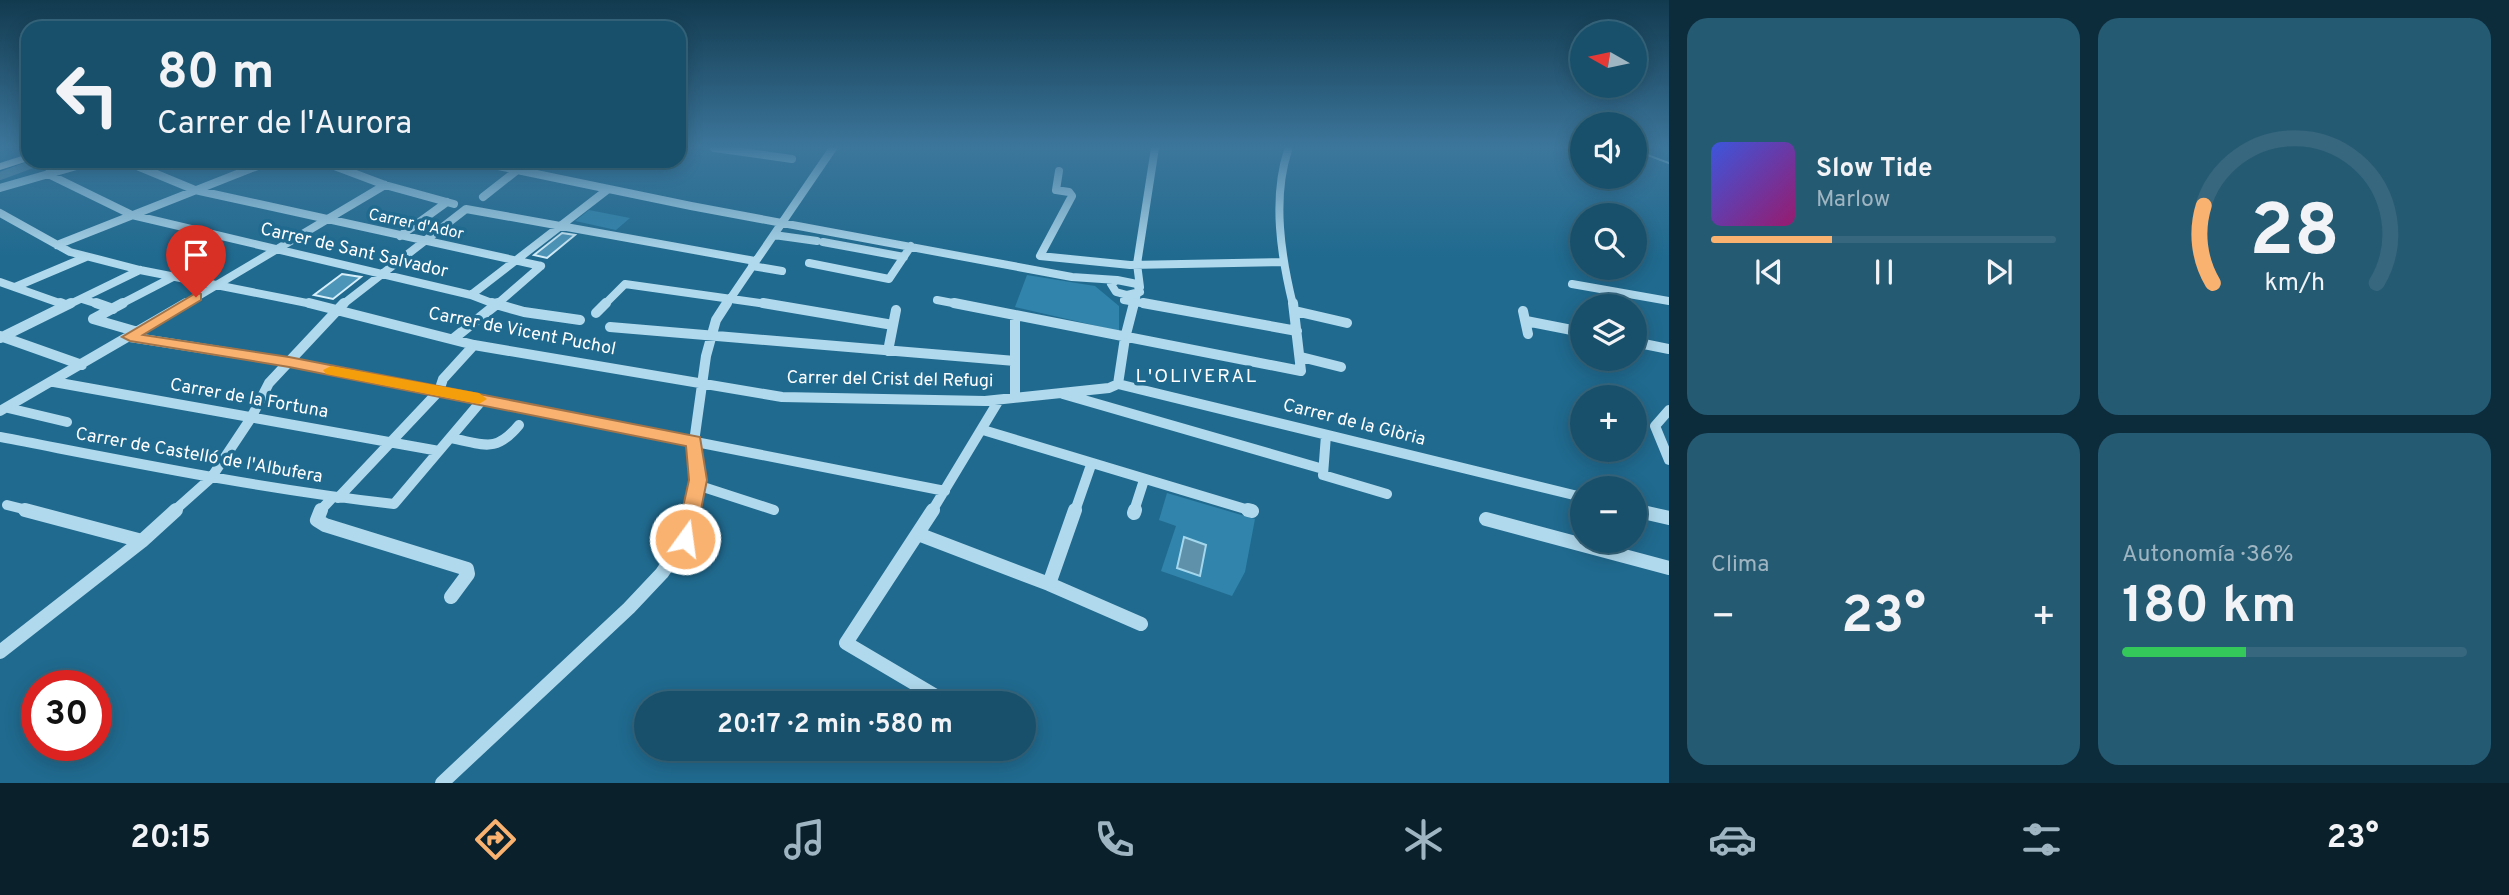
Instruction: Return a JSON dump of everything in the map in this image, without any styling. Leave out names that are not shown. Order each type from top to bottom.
[{"type":"street","name":"Carrer de Sant Salvador","points":[[70,185],[132,215],[471,295],[494,305],[550,317],[580,320]]},
{"type":"street","name":"Carrer d'Ador","points":[[182,185],[195,190],[541,266],[494,305]]},
{"type":"street","points":[[57,245],[209,185]]},
{"type":"street","points":[[4,409],[54,383],[385,185],[450,203],[400,236]]},
{"type":"street","points":[[483,197],[499,185]]},
{"type":"street","points":[[581,185],[1072,277],[1120,280],[1139,296]]},
{"type":"street","points":[[442,783],[647,590],[685,539],[698,485],[694,442],[702,384],[716,320],[808,185]]},
{"type":"street","points":[[1057,185],[1056,190],[1069,192],[1072,196],[1040,256],[1137,264],[1208,266],[1282,262]]},
{"type":"street","points":[[1118,384],[1125,338],[1131,313],[1139,296],[1137,264],[1149,185]]},
{"type":"street","points":[[937,300],[1301,371],[1295,311],[1282,262],[1282,185]]},
{"type":"street","points":[[471,295],[607,190]]},
{"type":"street","points":[[0,652],[142,541],[211,478],[251,418],[269,383],[337,309],[466,209],[562,225],[782,271]]},
{"type":"street","name":"Carrer de Vicent Puchol","points":[[0,213],[70,252],[140,270],[337,309],[474,345],[702,384]]},
{"type":"street","points":[[774,235],[904,257]]},
{"type":"street","points":[[809,263],[889,279],[911,246]]},
{"type":"street","points":[[15,287],[87,256]]},
{"type":"street","points":[[1131,313],[1120,295],[1111,287],[1137,264]]},
{"type":"street","points":[[1,337],[140,270]]},
{"type":"street","points":[[175,276],[93,319],[134,334],[483,399],[946,491]]},
{"type":"street","points":[[1072,277],[1120,295],[1139,296],[1234,321],[1297,331]]},
{"type":"street","points":[[0,282],[65,305]]},
{"type":"street","points":[[1572,284],[1669,301]]},
{"type":"street","points":[[596,313],[625,285],[731,298],[893,325]]},
{"type":"street","points":[[82,299],[113,309]]},
{"type":"street","points":[[453,339],[494,305]]},
{"type":"street","points":[[888,351],[896,310]]},
{"type":"street","points":[[1295,311],[1347,323]]},
{"type":"street","points":[[1015,314],[1015,397]]},
{"type":"street","points":[[1528,334],[1524,316],[1570,329]]},
{"type":"street","points":[[610,327],[711,338],[1015,361]]},
{"type":"street","points":[[1,337],[82,365]]},
{"type":"street","points":[[451,597],[468,574],[467,569],[325,525],[317,520],[319,512],[439,391],[443,379],[474,345]]},
{"type":"street","points":[[1647,345],[1669,349]]},
{"type":"street","points":[[1301,357],[1341,367]]},
{"type":"street","name":"Carrer de la Fortuna","points":[[54,383],[439,451]]},
{"type":"street","name":"Carrer del Crist del Refugi","points":[[702,384],[782,397],[999,400],[1118,384]]},
{"type":"street","name":"Carrer de la Glòria","points":[[1118,384],[1570,494]]},
{"type":"street","points":[[1054,392],[1323,472],[1387,494]]},
{"type":"street","points":[[439,451],[483,399]]},
{"type":"street","points":[[927,691],[846,643],[946,491],[999,400]]},
{"type":"street","points":[[4,409],[67,422]]},
{"type":"street","points":[[1669,410],[1655,426],[1669,460]]},
{"type":"street","points":[[450,438],[489,445],[505,442],[519,425]]},
{"type":"street","points":[[983,430],[1091,465],[1252,511]]},
{"type":"street","points":[[1323,472],[1326,435]]},
{"type":"street","name":"Carrer de Castelló de l'Albufera","points":[[0,438],[211,478],[394,504],[439,451]]},
{"type":"street","points":[[1049,584],[1091,465]]},
{"type":"street","points":[[1134,513],[1144,480]]},
{"type":"street","points":[[698,485],[774,510]]},
{"type":"street","points":[[6,505],[142,541]]},
{"type":"street","points":[[1647,513],[1669,518]]},
{"type":"street","points":[[1486,519],[1669,568]]},
{"type":"street","points":[[918,534],[1049,584],[1141,624]]},
{"type":"shaded area","points":[[589,210],[630,218],[616,230],[575,221]]},
{"type":"shaded area","points":[[1027,275],[1095,286],[1119,306],[1119,331],[1015,307]]},
{"type":"shaded area","points":[[1167,493],[1255,519],[1245,572],[1232,596],[1161,571],[1176,526],[1159,520]]},
{"type":"shaded area","points":[[1184,537],[1206,545],[1200,576],[1177,568]]},
{"type":"building","points":[[562,233],[575,235],[547,258],[534,255]]},
{"type":"building","points":[[342,274],[361,277],[333,299],[314,295]]},
{"type":"slow traffic","points":[[331,370],[479,399]]},
{"type":"district","name":"L'OLIVERAL","points":[[1197,377]]},
{"type":"route","points":[[196,297],[130,337],[289,362],[694,442],[698,480],[685,539]]}]
